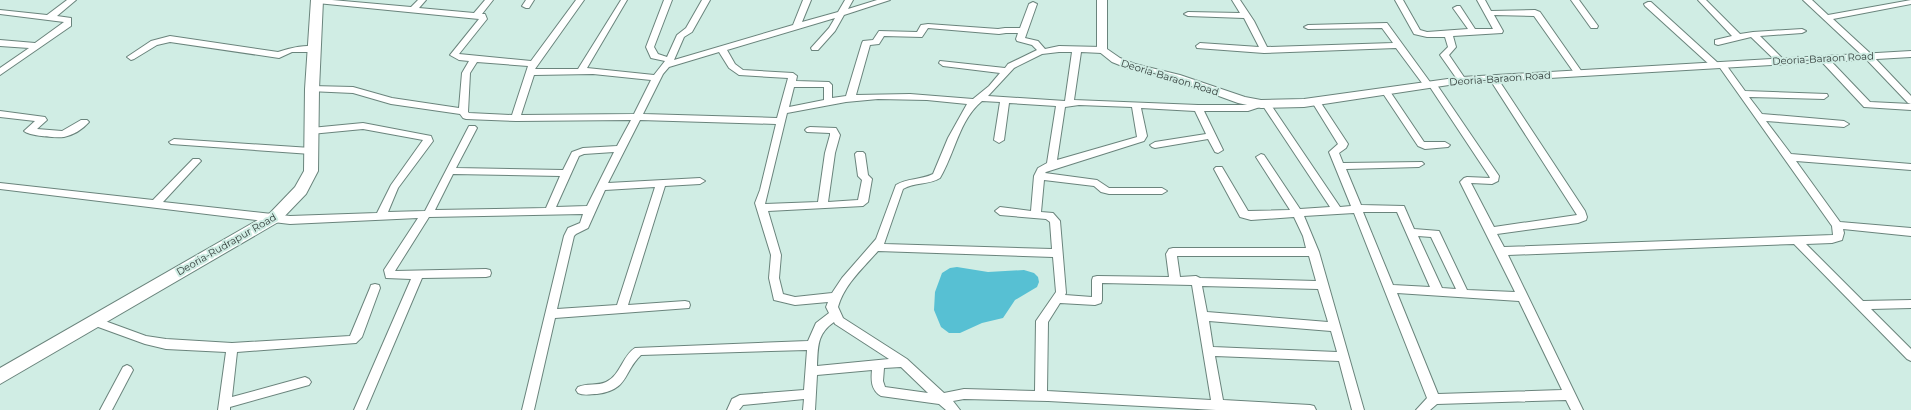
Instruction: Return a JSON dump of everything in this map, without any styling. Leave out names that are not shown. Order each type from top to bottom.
[{"type":"main road","name":"Deoria-Rudrapur Road","points":[[0,376],[256,226],[275,218],[301,190],[311,171],[312,89],[317,0]]},
{"type":"street","points":[[51,18],[50,15],[72,0]]},
{"type":"street","points":[[317,0],[366,2],[414,9],[477,15],[484,18],[454,55],[462,58],[532,68],[657,78]]},
{"type":"street","points":[[414,9],[422,0]]},
{"type":"street","points":[[477,15],[489,0]]},
{"type":"street","points":[[516,118],[532,68],[580,0]]},
{"type":"street","points":[[668,0],[650,48],[654,56],[669,62]]},
{"type":"street","points":[[669,62],[678,40],[681,35],[689,30],[706,0]]},
{"type":"street","points":[[796,27],[807,0]]},
{"type":"street","points":[[815,48],[825,39],[843,13],[849,0]]},
{"type":"street","points":[[528,410],[568,236],[572,231],[584,225],[590,209],[662,68],[669,62],[796,27],[886,0]]},
{"type":"street","points":[[954,410],[903,362],[887,350],[843,324],[832,307],[835,297],[880,240],[899,188],[910,182],[926,180],[937,176],[953,138],[970,106],[979,100],[1008,71],[1011,66],[1042,52],[1059,49],[1102,50],[1102,0]]},
{"type":"street","points":[[1236,0],[1264,50]]},
{"type":"street","points":[[1399,0],[1417,32],[1427,35],[1473,31],[1499,31],[1481,0]]},
{"type":"street","points":[[1575,0],[1594,26]]},
{"type":"street","points":[[1702,0],[1737,36]]},
{"type":"street","points":[[1807,0],[1868,56],[1911,101]]},
{"type":"street","points":[[581,71],[624,2]]},
{"type":"street","points":[[1827,18],[1911,2]]},
{"type":"street","points":[[1033,4],[1020,39],[1035,43],[1042,52]]},
{"type":"street","points":[[1500,251],[1832,239],[1838,237],[1840,233],[1836,225],[1742,94],[1717,64],[1648,4]]},
{"type":"street","points":[[1457,8],[1473,31]]},
{"type":"street","points":[[0,12],[51,18],[69,22],[66,26],[0,72]]},
{"type":"street","points":[[1489,13],[1532,12],[1538,14],[1578,72]]},
{"type":"street","points":[[1188,14],[1246,16]]},
{"type":"street","points":[[1308,27],[1381,24],[1387,28],[1398,45],[1430,85],[1494,176],[1492,181],[1467,180],[1465,182],[1491,231],[1568,395],[1577,410]]},
{"type":"street","points":[[850,99],[866,43],[876,42],[882,33],[919,35],[924,27],[928,26],[999,32],[1008,30],[1023,31]]},
{"type":"street","points":[[1718,42],[1737,36],[1802,31]]},
{"type":"street","points":[[1448,34],[1452,47],[1444,55],[1462,80]]},
{"type":"street","points":[[1753,34],[1781,61]]},
{"type":"street","points":[[131,57],[158,41],[170,39],[278,55],[291,50],[314,49]]},
{"type":"street","points":[[0,43],[36,46]]},
{"type":"street","points":[[1200,46],[1264,50],[1398,45]]},
{"type":"street","points":[[722,48],[730,66],[742,74],[791,75],[793,78],[780,121],[765,190],[760,203],[775,249],[774,278],[778,297],[795,301],[835,297]]},
{"type":"street","points":[[1052,165],[1077,50]]},
{"type":"street","name":"Deoria-Baraon Road","points":[[1102,50],[1116,60],[1131,66],[1176,77],[1242,100],[1264,104],[1316,102],[1462,80],[1578,72],[1911,54]]},
{"type":"street","points":[[464,112],[466,73],[474,59]]},
{"type":"street","points":[[1824,59],[1867,105],[1911,107]]},
{"type":"street","points":[[943,63],[1008,71]]},
{"type":"street","points":[[1491,231],[1578,220],[1582,217],[1580,210],[1493,78]]},
{"type":"street","points":[[792,84],[828,85],[828,103]]},
{"type":"street","points":[[312,89],[353,90],[391,101],[464,112],[466,116],[472,117],[637,117],[780,121]]},
{"type":"street","points":[[1386,92],[1422,144],[1425,146],[1445,145]]},
{"type":"street","points":[[1742,94],[1824,96]]},
{"type":"street","points":[[783,111],[850,99],[886,97],[943,97],[979,100],[1005,99],[1065,104],[1078,102],[1198,108],[1248,108],[1264,104],[1337,210]]},
{"type":"street","points":[[999,140],[1005,99]]},
{"type":"street","points":[[1316,102],[1343,144],[1343,146],[1334,152],[1434,398]]},
{"type":"street","points":[[1036,214],[1039,176],[1041,170],[1052,165],[1141,140],[1142,136],[1136,105]]},
{"type":"street","points":[[1198,108],[1218,150]]},
{"type":"street","points":[[0,114],[42,119],[29,131],[31,132],[63,134],[71,131],[84,122]]},
{"type":"street","points":[[1759,117],[1844,124]]},
{"type":"street","points":[[311,131],[363,126],[428,138],[428,141],[394,187],[381,216]]},
{"type":"street","points":[[472,128],[427,214],[388,274],[396,276],[486,272]]},
{"type":"street","points":[[810,130],[835,131],[822,206]]},
{"type":"street","points":[[1155,145],[1211,136]]},
{"type":"street","points":[[174,142],[311,151]]},
{"type":"street","points":[[549,210],[577,152],[621,149]]},
{"type":"street","points":[[762,208],[860,204],[865,200],[867,179],[863,176],[860,154]]},
{"type":"street","points":[[1261,156],[1297,213],[1314,252],[1358,410]]},
{"type":"street","points":[[1787,157],[1911,167]]},
{"type":"street","points":[[155,204],[196,161]]},
{"type":"street","points":[[1340,166],[1419,164]]},
{"type":"street","points":[[1218,169],[1244,214],[1251,216],[1337,210],[1400,208],[1438,292]]},
{"type":"street","points":[[450,171],[566,173]]},
{"type":"street","points":[[1039,176],[1097,183],[1104,190],[1109,191],[1162,191]]},
{"type":"street","points":[[602,187],[700,181]]},
{"type":"street","points":[[621,310],[661,184]]},
{"type":"street","points":[[0,186],[290,220],[590,209]]},
{"type":"street","points":[[1000,211],[1049,216],[1055,221],[1061,293],[1042,321],[1041,396]]},
{"type":"street","points":[[1836,225],[1911,232]]},
{"type":"street","points":[[1411,232],[1435,234],[1464,294]]},
{"type":"street","points":[[1796,240],[1911,356]]},
{"type":"street","points":[[875,247],[1058,253]]},
{"type":"street","points":[[1175,280],[1171,254],[1174,252],[1314,252]]},
{"type":"street","points":[[360,410],[418,275]]},
{"type":"street","points":[[1058,299],[1095,301],[1097,280],[1100,279],[1196,280],[1324,285]]},
{"type":"street","points":[[1196,280],[1218,405]]},
{"type":"street","points":[[94,321],[152,341],[166,344],[232,348],[352,340],[356,337],[375,288]]},
{"type":"street","points":[[1390,289],[1522,297]]},
{"type":"street","points":[[1860,305],[1911,304]]},
{"type":"street","points":[[550,314],[685,305]]},
{"type":"street","points":[[809,410],[813,345],[820,326],[836,314]]},
{"type":"street","points":[[1202,316],[1336,327]]},
{"type":"street","points":[[582,390],[613,386],[619,380],[635,353],[639,351],[813,345]]},
{"type":"street","points":[[232,348],[224,407],[305,382]]},
{"type":"street","points":[[1208,352],[1344,357]]},
{"type":"street","points":[[812,370],[903,362]]},
{"type":"street","points":[[879,364],[877,387],[879,391],[885,393],[941,399],[964,394],[1041,396],[1310,410]]},
{"type":"street","points":[[106,410],[127,370]]},
{"type":"street","points":[[733,410],[736,402],[740,400],[810,394]]},
{"type":"street","points":[[1422,410],[1434,398],[1568,395]]},
{"type":"water","points":[[957,267],[988,272],[1024,270],[1034,273],[1038,277],[1039,282],[1037,287],[1015,300],[1003,318],[982,323],[960,333],[949,333],[941,327],[934,310],[935,292],[942,273],[950,268]]}]
